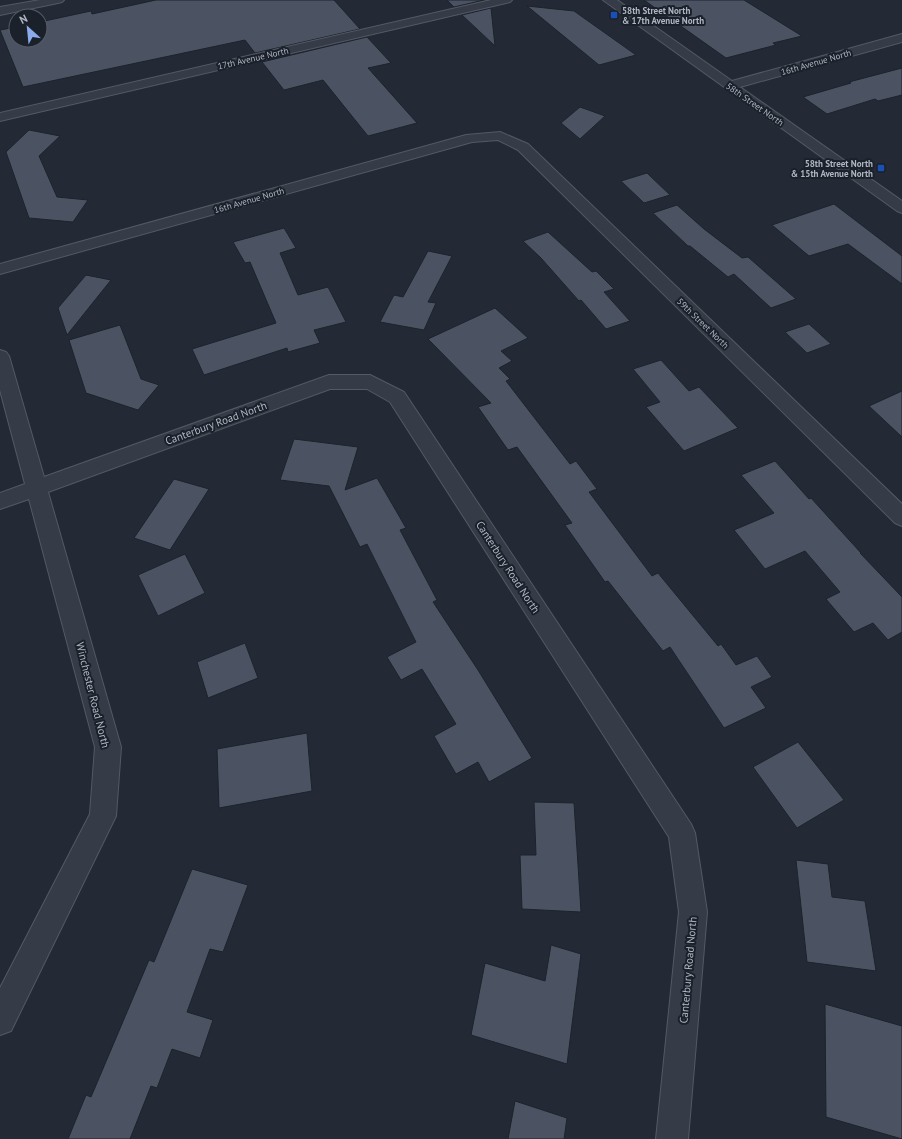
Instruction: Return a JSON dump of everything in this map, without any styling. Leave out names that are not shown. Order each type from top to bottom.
[{"type":"street","points":[[0,11],[58,0]]},
{"type":"street","name":"17th Avenue North","points":[[0,117],[506,0]]},
{"type":"street","name":"58th Street North","points":[[609,0],[902,208]]},
{"type":"street","name":"16th Avenue North","points":[[730,86],[902,38]]},
{"type":"street","name":"16th Avenue North","points":[[0,269],[471,138],[500,136]]},
{"type":"street","name":"59th Street North","points":[[500,136],[523,147],[902,517]]},
{"type":"street","name":"Winchester Road North","points":[[0,356],[108,747],[103,816],[0,1020]]},
{"type":"street","name":"Canterbury Road North","points":[[0,501],[329,382],[370,382],[397,397],[682,833],[693,912],[672,1139]]},
{"type":"building","points":[[156,0],[334,0],[360,29],[255,53],[245,40],[23,87],[0,30],[8,28],[8,48],[48,48],[48,20],[91,11],[92,14]]},
{"type":"building","points":[[447,0],[484,0],[454,7]]},
{"type":"building","points":[[644,0],[744,0],[802,36],[773,43],[776,45],[726,58]]},
{"type":"building","points":[[527,6],[574,11],[636,55],[599,65]]},
{"type":"building","points":[[491,8],[495,46],[462,15]]},
{"type":"building","points":[[367,37],[391,63],[368,68],[417,123],[368,136],[323,80],[284,90],[262,62]]},
{"type":"building","points":[[902,68],[902,95],[878,101],[875,99],[827,114],[803,97],[851,83],[849,82]]},
{"type":"building","points":[[580,107],[605,116],[580,139],[561,123]]},
{"type":"building","points":[[29,130],[60,136],[39,156],[57,197],[88,200],[73,222],[29,218],[6,152]]},
{"type":"building","points":[[647,173],[670,195],[644,203],[621,181]]},
{"type":"building","points":[[834,204],[902,256],[902,284],[848,244],[809,256],[772,225]]},
{"type":"building","points":[[677,205],[704,229],[742,258],[748,257],[796,299],[771,308],[734,274],[728,277],[690,246],[688,246],[653,213]]},
{"type":"building","points":[[284,228],[296,248],[280,253],[298,295],[328,287],[346,322],[314,330],[320,343],[288,352],[287,348],[204,375],[192,349],[276,323],[250,262],[245,263],[233,242]]},
{"type":"building","points":[[548,232],[592,272],[596,271],[614,289],[604,292],[630,321],[606,329],[581,300],[579,301],[541,258],[523,241]]},
{"type":"building","points":[[428,251],[452,256],[428,302],[436,303],[424,330],[380,322],[394,295],[403,297]]},
{"type":"building","points":[[86,275],[111,280],[67,335],[58,308]]},
{"type":"building","points":[[495,308],[528,338],[501,351],[512,361],[499,368],[510,379],[506,381],[570,464],[576,461],[597,489],[589,492],[652,576],[658,573],[718,646],[721,644],[736,665],[757,656],[772,677],[751,687],[766,708],[724,728],[670,647],[663,651],[608,581],[605,582],[565,525],[572,523],[517,447],[508,450],[478,407],[491,403],[428,339]]},
{"type":"building","points":[[809,324],[831,344],[807,353],[785,332]]},
{"type":"building","points":[[120,325],[141,379],[159,385],[138,410],[86,393],[69,340]]},
{"type":"building","points":[[661,360],[689,391],[699,387],[738,428],[684,451],[646,407],[660,402],[633,369]]},
{"type":"building","points":[[902,391],[902,437],[869,406]]},
{"type":"building","points":[[294,439],[358,447],[345,490],[377,478],[406,528],[400,530],[437,600],[433,602],[478,670],[532,758],[489,782],[478,762],[456,774],[434,736],[456,724],[422,669],[401,680],[387,657],[416,642],[367,544],[360,547],[329,486],[280,480]]},
{"type":"building","points":[[775,461],[902,597],[902,632],[888,640],[873,623],[854,632],[826,599],[840,592],[805,551],[765,569],[734,530],[774,513],[741,475]]},
{"type":"building","points":[[174,479],[209,489],[170,550],[134,538]]},
{"type":"building","points":[[185,554],[205,593],[158,616],[138,575]]},
{"type":"building","points":[[245,643],[258,678],[208,698],[197,662]]},
{"type":"building","points":[[307,733],[312,791],[219,808],[217,749]]},
{"type":"building","points":[[798,742],[844,800],[797,828],[753,767]]},
{"type":"building","points":[[534,802],[574,803],[581,912],[522,909],[520,855],[536,855]]},
{"type":"building","points":[[796,860],[828,864],[832,897],[865,901],[876,971],[807,962]]},
{"type":"building","points":[[192,869],[248,885],[223,952],[210,949],[187,1012],[213,1020],[200,1058],[172,1049],[157,1088],[151,1086],[130,1139],[68,1139],[86,1095],[91,1097],[149,960],[154,962]]},
{"type":"building","points":[[551,945],[581,954],[567,1064],[471,1035],[485,963],[545,981]]},
{"type":"building","points":[[825,1004],[902,1026],[902,1139],[826,1117]]},
{"type":"building","points":[[515,1101],[567,1118],[564,1139],[508,1139]]},
{"type":"place","name":"58th Street North & 17th Avenue North","points":[[614,15]]},
{"type":"place","name":"58th Street North & 15th Avenue North","points":[[881,168]]}]
